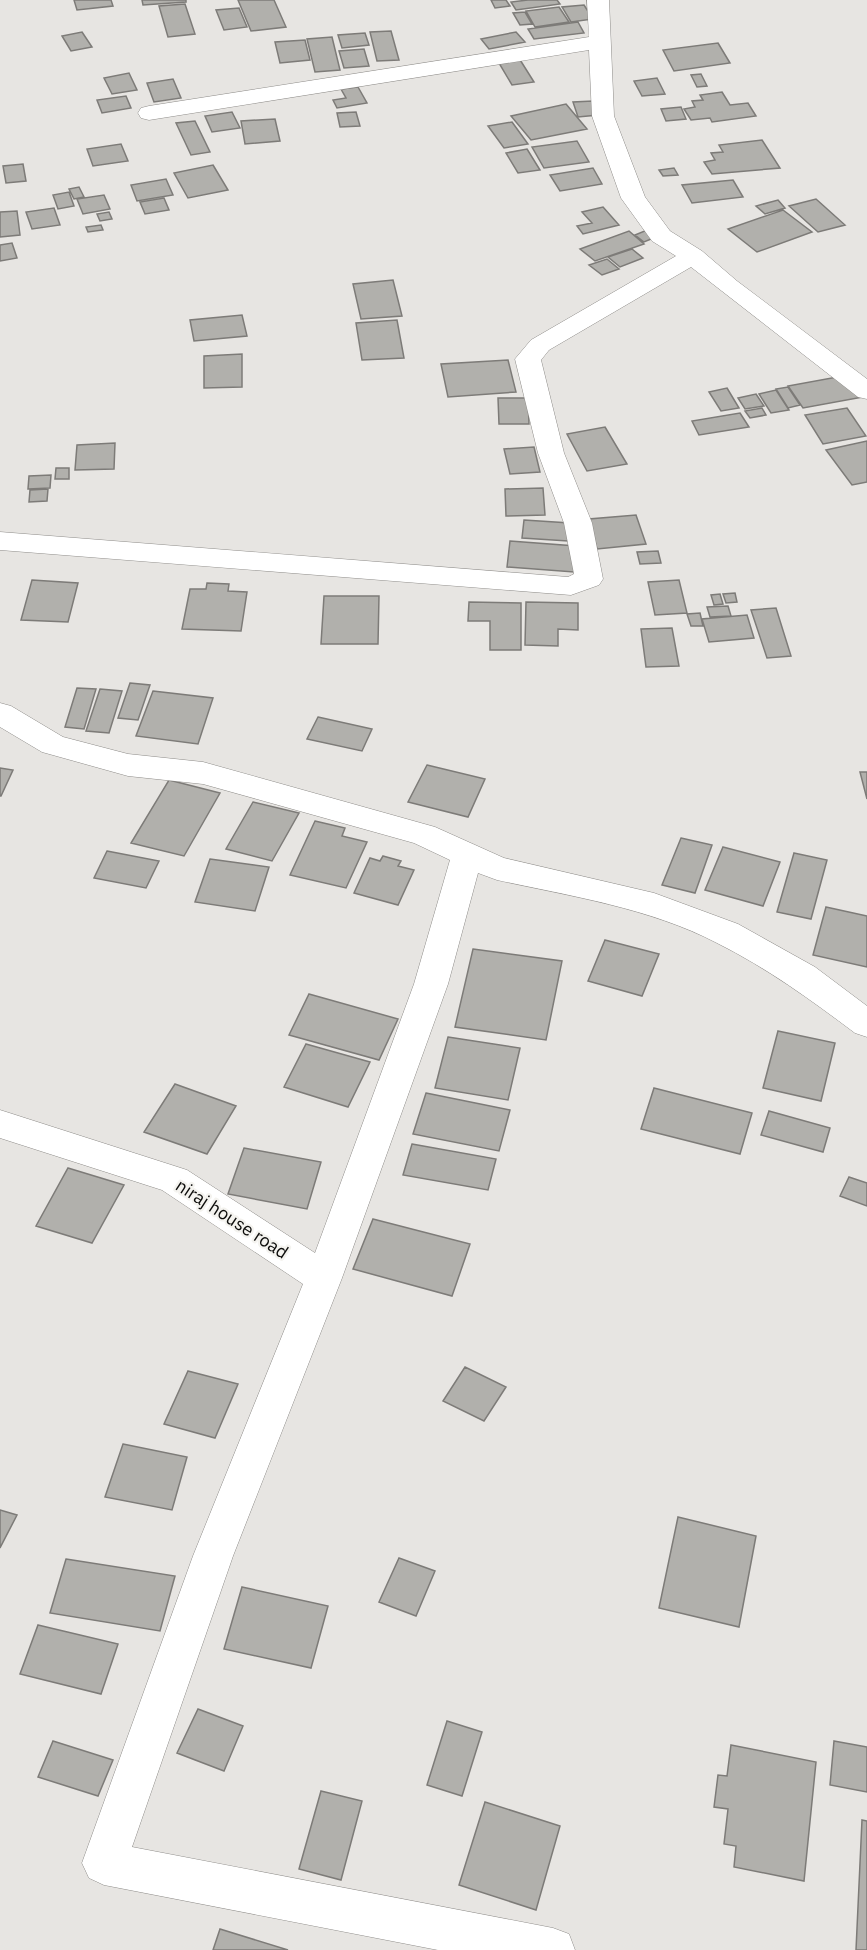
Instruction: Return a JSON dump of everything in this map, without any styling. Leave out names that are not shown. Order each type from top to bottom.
[{"type":"street","points":[[598,0],[603,116],[633,198],[661,236],[693,256],[728,286],[867,391]]},
{"type":"street","points":[[149,113],[600,42]]},
{"type":"street","points":[[0,541],[571,586],[590,579],[578,523],[551,453],[528,359],[540,345],[693,256]]},
{"type":"street","points":[[0,713],[54,744],[128,765],[203,773],[424,835],[497,868],[643,901],[727,933],[803,976],[867,1024]]},
{"type":"street","points":[[467,855],[431,984],[324,1278],[213,1556],[104,1863],[553,1950]]},
{"type":"street","name":"niraj house road","points":[[0,1124],[174,1180],[324,1278]]},
{"type":"building","points":[[74,0],[111,0],[113,6],[77,10]]},
{"type":"building","points":[[142,0],[186,0],[186,2],[143,5]]},
{"type":"building","points":[[238,0],[274,0],[286,27],[251,31]]},
{"type":"building","points":[[491,0],[506,0],[510,6],[495,8]]},
{"type":"building","points":[[557,0],[560,4],[516,10],[511,2]]},
{"type":"building","points":[[185,4],[195,34],[168,37],[159,6]]},
{"type":"building","points":[[584,5],[593,19],[571,22],[562,7]]},
{"type":"building","points":[[559,7],[569,22],[535,27],[526,11]]},
{"type":"building","points":[[239,8],[247,27],[224,30],[216,10]]},
{"type":"building","points":[[525,12],[532,24],[520,25],[513,13]]},
{"type":"building","points":[[578,22],[584,33],[534,39],[528,29]]},
{"type":"building","points":[[391,31],[399,60],[377,61],[370,32]]},
{"type":"building","points":[[82,32],[92,47],[71,51],[62,36]]},
{"type":"building","points":[[516,32],[525,42],[489,49],[481,39]]},
{"type":"building","points":[[365,33],[369,45],[342,48],[338,35]]},
{"type":"building","points":[[332,37],[340,70],[315,72],[307,39]]},
{"type":"building","points":[[305,40],[310,60],[280,63],[275,42]]},
{"type":"building","points":[[718,43],[730,63],[674,71],[663,50]]},
{"type":"building","points":[[364,49],[369,66],[344,68],[339,51]]},
{"type":"building","points":[[517,55],[534,82],[512,85],[496,58]]},
{"type":"building","points":[[129,73],[137,90],[112,94],[104,78]]},
{"type":"building","points":[[701,74],[707,86],[697,87],[691,75]]},
{"type":"building","points":[[657,78],[665,94],[642,96],[634,81]]},
{"type":"building","points":[[173,79],[181,98],[154,102],[147,83]]},
{"type":"building","points":[[358,87],[367,103],[337,108],[333,100],[346,98],[341,89]]},
{"type":"building","points":[[722,92],[730,105],[748,103],[756,116],[712,122],[710,118],[691,120],[684,109],[695,107],[692,101],[703,100],[700,95]]},
{"type":"building","points":[[126,96],[131,108],[102,113],[97,100]]},
{"type":"building","points":[[593,101],[598,115],[578,117],[573,102]]},
{"type":"building","points":[[566,104],[587,129],[531,140],[511,116]]},
{"type":"building","points":[[681,107],[686,119],[666,121],[661,109]]},
{"type":"building","points":[[232,112],[240,128],[212,132],[205,116]]},
{"type":"building","points":[[356,112],[360,126],[340,127],[337,113]]},
{"type":"building","points":[[275,119],[280,141],[245,144],[241,121]]},
{"type":"building","points":[[195,121],[210,152],[191,155],[176,123]]},
{"type":"building","points":[[512,122],[528,144],[504,148],[488,126]]},
{"type":"building","points":[[762,140],[780,168],[712,174],[704,162],[715,160],[711,153],[723,152],[719,145]]},
{"type":"building","points":[[577,141],[589,162],[544,168],[532,147]]},
{"type":"building","points":[[121,144],[128,161],[93,166],[87,149]]},
{"type":"building","points":[[527,149],[540,170],[518,173],[506,153]]},
{"type":"building","points":[[23,164],[26,181],[6,183],[3,166]]},
{"type":"building","points":[[213,165],[228,190],[188,198],[174,173]]},
{"type":"building","points":[[593,168],[602,184],[560,191],[550,175]]},
{"type":"building","points":[[674,168],[678,175],[663,176],[659,170]]},
{"type":"building","points":[[166,179],[173,195],[137,201],[131,185]]},
{"type":"building","points":[[733,180],[743,197],[692,203],[682,185]]},
{"type":"building","points":[[79,187],[84,197],[74,199],[69,189]]},
{"type":"building","points":[[69,192],[74,206],[58,209],[53,195]]},
{"type":"building","points":[[104,195],[110,209],[83,214],[77,199]]},
{"type":"building","points":[[164,198],[169,210],[145,214],[140,202]]},
{"type":"building","points":[[816,199],[845,225],[818,232],[789,206]]},
{"type":"building","points":[[778,200],[785,208],[765,214],[756,206]]},
{"type":"building","points":[[603,207],[619,225],[583,234],[577,226],[592,223],[582,212]]},
{"type":"building","points":[[54,208],[60,225],[32,229],[26,212]]},
{"type":"building","points":[[783,210],[812,232],[757,252],[728,229]]},
{"type":"building","points":[[17,211],[20,235],[0,237],[0,212]]},
{"type":"building","points":[[109,212],[112,219],[100,221],[97,214]]},
{"type":"building","points":[[101,225],[103,230],[88,232],[86,227]]},
{"type":"building","points":[[647,230],[656,237],[644,242],[635,235]]},
{"type":"building","points":[[629,231],[644,244],[595,261],[580,249]]},
{"type":"building","points":[[12,243],[17,258],[0,261],[0,245]]},
{"type":"building","points":[[632,249],[643,258],[620,267],[608,257]]},
{"type":"building","points":[[607,259],[619,269],[602,275],[589,265]]},
{"type":"building","points":[[393,280],[402,316],[361,319],[353,284]]},
{"type":"building","points":[[242,315],[247,336],[194,341],[190,320]]},
{"type":"building","points":[[397,320],[404,358],[362,360],[356,323]]},
{"type":"building","points":[[242,354],[242,387],[204,388],[204,356]]},
{"type":"building","points":[[508,360],[516,392],[448,397],[441,364]]},
{"type":"building","points":[[848,375],[863,397],[803,408],[788,386]]},
{"type":"building","points":[[788,387],[800,405],[788,408],[776,389]]},
{"type":"building","points":[[727,388],[739,408],[721,411],[709,392]]},
{"type":"building","points":[[776,390],[789,410],[771,413],[759,394]]},
{"type":"building","points":[[756,394],[764,406],[745,409],[738,398]]},
{"type":"building","points":[[498,398],[528,398],[529,424],[499,424]]},
{"type":"building","points":[[762,408],[766,415],[750,418],[745,411]]},
{"type":"building","points":[[847,408],[866,436],[823,444],[805,415]]},
{"type":"building","points":[[740,413],[749,427],[699,435],[692,421]]},
{"type":"building","points":[[605,427],[627,464],[587,471],[567,434]]},
{"type":"building","points":[[867,441],[867,482],[852,485],[826,450]]},
{"type":"building","points":[[115,443],[114,469],[75,470],[77,445]]},
{"type":"building","points":[[534,447],[540,472],[510,474],[504,449]]},
{"type":"building","points":[[56,468],[69,468],[69,479],[55,479]]},
{"type":"building","points":[[51,475],[50,488],[28,489],[29,476]]},
{"type":"building","points":[[543,488],[545,515],[506,516],[505,489]]},
{"type":"building","points":[[48,489],[47,501],[29,502],[30,490]]},
{"type":"building","points":[[636,515],[646,544],[597,549],[589,519]]},
{"type":"building","points":[[524,520],[570,523],[568,541],[522,538]]},
{"type":"building","points":[[510,541],[576,546],[574,572],[507,567]]},
{"type":"building","points":[[658,551],[661,563],[640,564],[637,552]]},
{"type":"building","points":[[32,580],[78,583],[68,622],[21,620]]},
{"type":"building","points":[[679,580],[687,613],[655,615],[648,582]]},
{"type":"building","points":[[207,583],[229,584],[228,591],[247,592],[241,631],[182,629],[190,589],[206,589]]},
{"type":"building","points":[[735,593],[737,602],[726,603],[723,594]]},
{"type":"building","points":[[720,594],[723,604],[714,605],[711,595]]},
{"type":"building","points":[[324,596],[379,596],[378,644],[321,644]]},
{"type":"building","points":[[469,602],[521,603],[521,650],[490,650],[490,621],[468,621]]},
{"type":"building","points":[[526,602],[578,603],[578,630],[558,629],[558,646],[525,645]]},
{"type":"building","points":[[728,606],[731,616],[710,617],[707,607]]},
{"type":"building","points":[[776,608],[791,656],[767,658],[751,610]]},
{"type":"building","points":[[700,613],[703,626],[691,626],[687,614]]},
{"type":"building","points":[[747,615],[754,638],[709,642],[702,619]]},
{"type":"building","points":[[672,628],[679,666],[646,667],[641,629]]},
{"type":"building","points":[[130,683],[150,685],[138,720],[118,718]]},
{"type":"building","points":[[77,688],[96,689],[84,729],[65,727]]},
{"type":"building","points":[[100,689],[122,691],[109,733],[86,731]]},
{"type":"building","points":[[153,691],[213,698],[198,744],[136,736]]},
{"type":"building","points":[[318,717],[372,729],[362,751],[307,739]]},
{"type":"building","points":[[427,765],[485,779],[468,817],[408,802]]},
{"type":"building","points":[[0,768],[13,770],[1,796],[0,796]]},
{"type":"building","points":[[860,772],[867,772],[867,799]]},
{"type":"building","points":[[169,780],[220,793],[184,856],[131,843]]},
{"type":"building","points":[[253,802],[299,813],[272,861],[226,849]]},
{"type":"building","points":[[315,821],[345,828],[342,836],[367,842],[346,888],[290,875]]},
{"type":"building","points":[[681,838],[712,845],[695,893],[662,885]]},
{"type":"building","points":[[723,847],[780,862],[763,906],[705,890]]},
{"type":"building","points":[[107,851],[159,861],[146,888],[94,878]]},
{"type":"building","points":[[794,853],[827,860],[811,919],[777,912]]},
{"type":"building","points":[[383,856],[401,861],[398,866],[414,870],[398,905],[354,893],[370,858],[380,861]]},
{"type":"building","points":[[210,859],[269,867],[255,911],[195,902]]},
{"type":"building","points":[[826,907],[867,916],[867,967],[813,955]]},
{"type":"building","points":[[605,940],[659,954],[642,996],[588,981]]},
{"type":"building","points":[[473,949],[562,961],[546,1040],[455,1027]]},
{"type":"building","points":[[309,994],[398,1019],[379,1060],[289,1035]]},
{"type":"building","points":[[778,1031],[835,1043],[821,1101],[763,1088]]},
{"type":"building","points":[[448,1037],[520,1048],[508,1100],[435,1088]]},
{"type":"building","points":[[306,1044],[370,1062],[348,1107],[284,1087]]},
{"type":"building","points":[[175,1084],[236,1106],[207,1154],[144,1132]]},
{"type":"building","points":[[654,1088],[752,1113],[740,1154],[641,1129]]},
{"type":"building","points":[[426,1093],[510,1110],[499,1151],[413,1134]]},
{"type":"building","points":[[769,1111],[830,1128],[823,1152],[761,1135]]},
{"type":"building","points":[[412,1144],[496,1159],[488,1190],[403,1175]]},
{"type":"building","points":[[244,1148],[321,1162],[307,1209],[228,1194]]},
{"type":"building","points":[[68,1168],[124,1185],[92,1243],[36,1226]]},
{"type":"building","points":[[849,1177],[867,1183],[867,1206],[840,1196]]},
{"type":"building","points":[[373,1219],[470,1244],[452,1296],[353,1269]]},
{"type":"building","points":[[465,1367],[506,1387],[484,1421],[443,1401]]},
{"type":"building","points":[[188,1371],[238,1384],[215,1438],[164,1424]]},
{"type":"building","points":[[123,1444],[187,1457],[172,1510],[105,1497]]},
{"type":"building","points":[[0,1510],[17,1515],[0,1548]]},
{"type":"building","points":[[678,1517],[756,1536],[739,1627],[659,1608]]},
{"type":"building","points":[[399,1558],[435,1571],[416,1616],[379,1602]]},
{"type":"building","points":[[66,1559],[175,1576],[160,1631],[50,1613]]},
{"type":"building","points":[[242,1587],[328,1606],[311,1668],[224,1649]]},
{"type":"building","points":[[38,1625],[118,1644],[101,1694],[20,1674]]},
{"type":"building","points":[[198,1709],[243,1726],[224,1771],[177,1753]]},
{"type":"building","points":[[447,1721],[482,1732],[462,1796],[427,1785]]},
{"type":"building","points":[[53,1741],[113,1760],[98,1796],[38,1777]]},
{"type":"building","points":[[834,1741],[867,1747],[867,1792],[830,1785]]},
{"type":"building","points":[[731,1745],[816,1762],[804,1881],[734,1867],[736,1846],[724,1844],[728,1809],[714,1807],[718,1775],[727,1776]]},
{"type":"building","points":[[321,1791],[362,1801],[341,1880],[299,1869]]},
{"type":"building","points":[[485,1802],[560,1826],[536,1910],[459,1885]]},
{"type":"building","points":[[862,1820],[867,1821],[867,1950],[856,1950]]},
{"type":"building","points":[[220,1929],[288,1950],[213,1950]]}]
